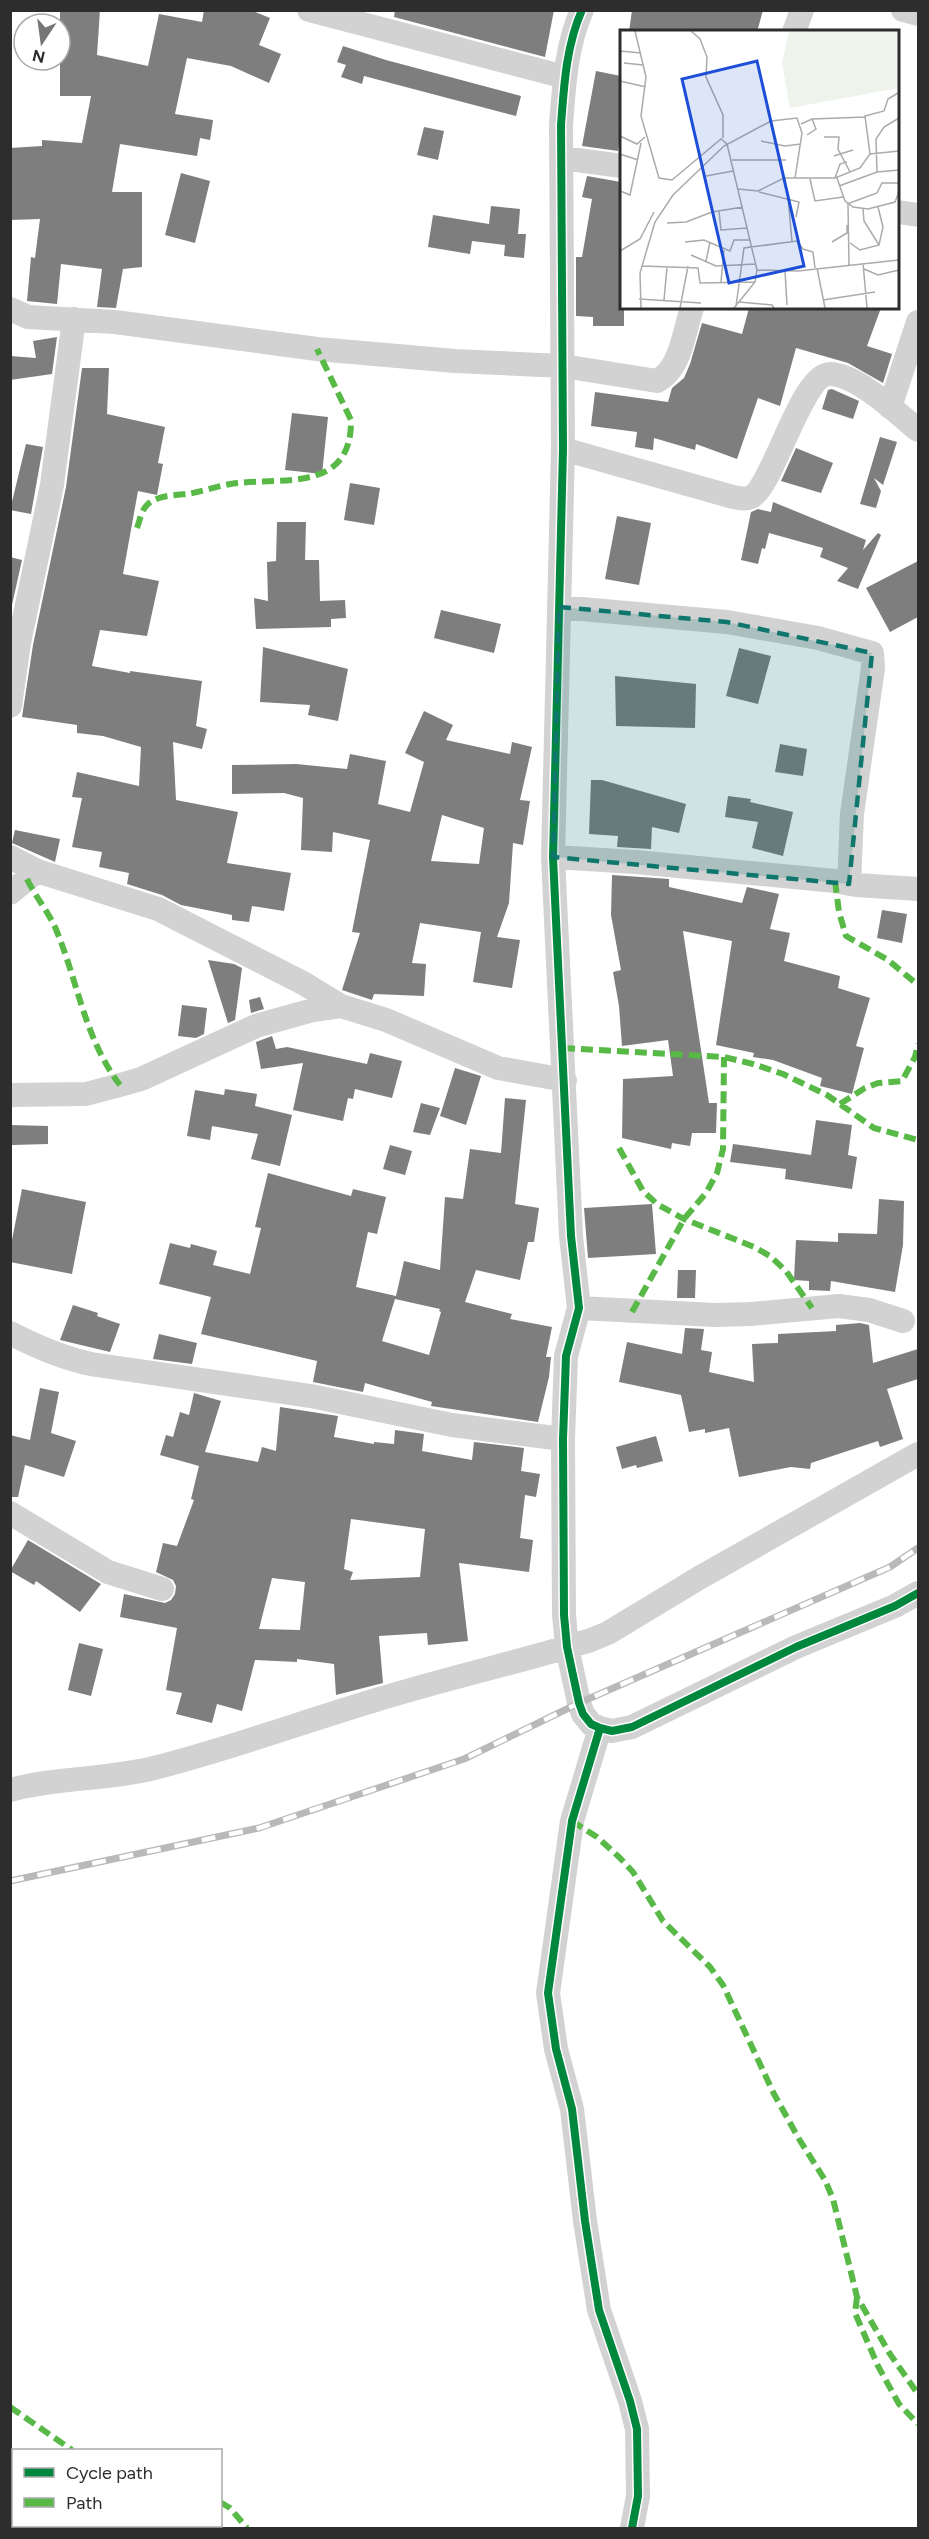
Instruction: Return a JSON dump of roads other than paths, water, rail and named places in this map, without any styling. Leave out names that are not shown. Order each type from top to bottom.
[{"type":"street","points":[[309,10],[565,77]]},
{"type":"street","points":[[582,10],[576,23],[565,77],[561,125],[563,449],[553,857],[571,1236],[579,1308],[566,1356],[564,1616],[567,1647],[579,1703],[591,1724],[612,1731],[632,1727],[796,1647],[895,1606],[918,1593]]},
{"type":"street","points":[[795,30],[802,10]]},
{"type":"street","points":[[903,10],[918,14]]},
{"type":"street","points":[[562,158],[620,166]]},
{"type":"street","points":[[899,212],[918,215]]},
{"type":"street","points":[[10,309],[28,317],[74,319],[385,356],[563,366],[657,381],[667,376],[675,362],[692,309]]},
{"type":"street","points":[[10,706],[19,643],[52,485],[74,319]]},
{"type":"street","points":[[891,407],[918,322]]},
{"type":"street","points":[[563,449],[733,497],[750,498],[755,495],[766,476],[800,409],[820,376],[832,374],[850,379],[891,407],[918,430]]},
{"type":"street","points":[[559,607],[727,622],[818,638],[872,653],[873,668],[852,814],[849,884]]},
{"type":"street","points":[[10,856],[37,871],[158,909],[287,975],[340,1006],[386,1020],[498,1068],[565,1080]]},
{"type":"street","points":[[553,857],[636,862],[918,889]]},
{"type":"street","points":[[10,893],[37,871]]},
{"type":"street","points":[[10,1095],[86,1094],[120,1085],[141,1079],[256,1026],[313,1010],[340,1006]]},
{"type":"street","points":[[579,1308],[715,1315],[839,1306],[868,1310],[903,1321]]},
{"type":"street","points":[[10,1333],[69,1359],[91,1364],[311,1396],[452,1425],[564,1439]]},
{"type":"street","points":[[10,1791],[41,1782],[108,1776],[151,1769],[454,1676],[567,1647],[608,1633],[699,1578],[918,1454]]},
{"type":"street","points":[[10,1513],[108,1572],[162,1589]]},
{"type":"street","points":[[600,1728],[572,1821],[548,1993],[556,2049],[572,2109],[582,2175],[585,2221],[599,2310],[630,2401],[636,2429],[638,2496],[632,2529]]},
{"type":"railway","points":[[10,1881],[259,1828],[464,1759],[579,1703],[890,1567],[918,1548]]}]
